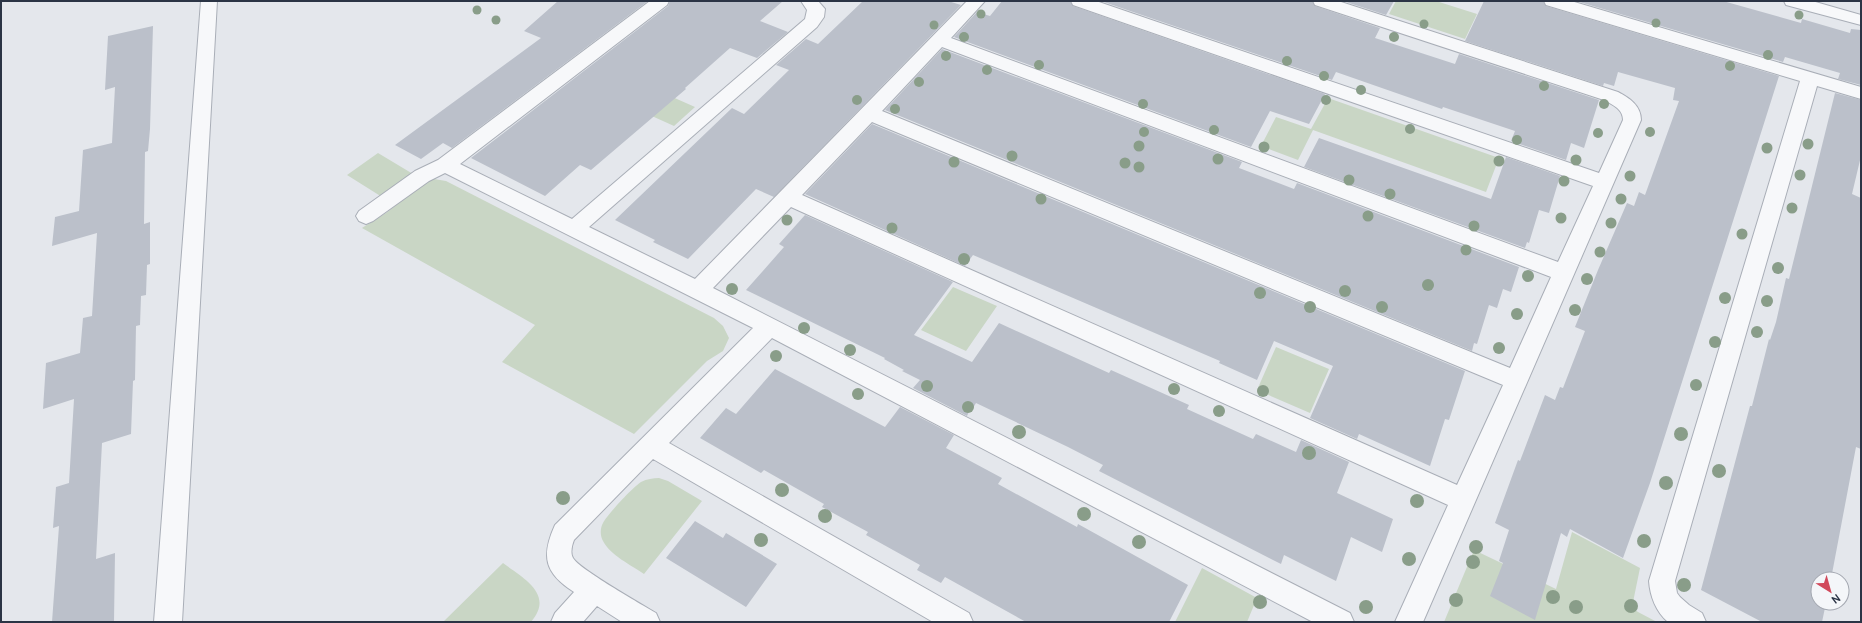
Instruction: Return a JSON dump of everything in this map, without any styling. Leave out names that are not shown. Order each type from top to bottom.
[{"type":"street","points":[[168,622],[190,272],[210,1]]},
{"type":"street","points":[[366,216],[422,176],[445,165],[662,1]]},
{"type":"street","points":[[574,229],[811,23],[815,17],[816,9],[809,1]]},
{"type":"street","points":[[698,290],[977,1]]},
{"type":"street","points":[[1079,1],[1604,182]]},
{"type":"street","points":[[1321,1],[1617,98],[1629,108],[1632,117],[1409,622]]},
{"type":"street","points":[[1552,1],[1861,93]]},
{"type":"street","points":[[1792,1],[1861,20]]},
{"type":"street","points":[[940,40],[1564,273]]},
{"type":"street","points":[[1692,622],[1676,612],[1666,602],[1662,591],[1662,581],[1810,78]]},
{"type":"street","points":[[868,113],[1516,380]]},
{"type":"street","points":[[445,165],[698,290],[1340,622]]},
{"type":"street","points":[[788,196],[1463,500]]},
{"type":"street","points":[[646,622],[564,569],[560,562],[558,552],[560,542],[564,533],[768,326]]},
{"type":"street","points":[[651,445],[959,622]]},
{"type":"street","points":[[564,622],[594,589]]},
{"type":"green space","points":[[1396,1],[1436,1],[1477,14],[1465,39],[1389,14]]},
{"type":"green space","points":[[634,80],[695,107],[674,126],[612,98]]},
{"type":"green space","points":[[1328,98],[1499,158],[1486,192],[1313,130],[1298,160],[1261,146],[1276,117],[1311,129]]},
{"type":"green space","points":[[378,153],[413,174],[382,197],[347,175]]},
{"type":"green space","points":[[434,179],[446,181],[714,318],[723,326],[729,338],[723,351],[707,361],[634,434],[502,362],[535,325],[362,228],[388,211],[419,187]]},
{"type":"green space","points":[[953,287],[997,306],[966,351],[921,330]]},
{"type":"green space","points":[[1276,347],[1329,369],[1310,413],[1257,390]]},
{"type":"green space","points":[[652,478],[659,478],[668,481],[702,501],[644,574],[621,559],[606,546],[602,539],[601,530],[603,523],[610,514],[637,485]]},
{"type":"green space","points":[[1572,532],[1640,568],[1632,607],[1638,612],[1657,622],[1444,622],[1474,550],[1556,589]]},
{"type":"green space","points":[[503,563],[527,581],[538,595],[540,603],[538,612],[531,622],[443,622]]},
{"type":"green space","points":[[1202,568],[1257,598],[1247,622],[1175,622]]},
{"type":"building","points":[[558,1],[648,1],[452,148],[443,143],[421,159],[395,145],[541,38],[524,31]]},
{"type":"building","points":[[670,1],[783,1],[760,21],[788,32],[757,58],[730,48],[685,88],[686,89],[591,170],[580,165],[545,196],[471,158],[668,6]]},
{"type":"building","points":[[863,1],[948,1],[961,5],[774,197],[756,189],[688,259],[653,242],[655,240],[615,220],[732,108],[744,114],[789,70],[776,65],[806,39],[818,44]]},
{"type":"building","points":[[1002,1],[1070,1],[1073,6],[1325,94],[1309,124],[1270,111],[1251,147],[954,37],[977,12],[990,16]]},
{"type":"building","points":[[1101,1],[1312,1],[1315,6],[1380,28],[1375,38],[1455,64],[1459,54],[1599,100],[1584,148],[1571,143],[1566,160],[1511,141],[1515,131],[1443,107],[1442,109],[1336,72],[1332,80]]},
{"type":"building","points":[[1343,1],[1394,1],[1386,15]]},
{"type":"building","points":[[1484,1],[1543,1],[1546,6],[1779,76],[1650,483],[1623,558],[1570,529],[1567,537],[1561,533],[1535,620],[1490,596],[1503,563],[1499,561],[1509,530],[1495,523],[1518,460],[1520,461],[1545,395],[1555,400],[1560,387],[1563,388],[1585,331],[1575,327],[1598,270],[1627,203],[1634,206],[1639,192],[1645,195],[1679,101],[1673,100],[1675,88],[1618,72],[1614,86],[1604,83],[1603,86],[1465,41]]},
{"type":"building","points":[[1576,1],[1723,1],[1801,23],[1802,19],[1850,33],[1851,29],[1861,30],[1861,85],[1838,79],[1840,73],[1785,57],[1783,62]]},
{"type":"building","points":[[153,26],[150,129],[148,151],[145,152],[144,224],[150,222],[150,264],[147,265],[146,295],[141,296],[140,325],[136,326],[135,380],[133,381],[131,434],[102,443],[96,559],[115,553],[114,622],[52,622],[59,526],[53,528],[56,487],[69,483],[74,399],[43,409],[46,363],[80,353],[83,318],[92,316],[97,233],[52,246],[55,217],[79,211],[83,150],[112,143],[115,87],[105,90],[108,36]]},
{"type":"building","points":[[942,49],[1242,162],[1239,168],[1294,189],[1297,183],[1519,267],[1511,292],[1503,289],[1497,308],[1489,305],[1477,344],[1474,343],[1472,351],[885,110]]},
{"type":"building","points":[[1835,93],[1861,100],[1861,156],[1852,194],[1861,198],[1861,449],[1856,447],[1833,571],[1810,571],[1810,611],[1824,611],[1822,622],[1762,622],[1701,590],[1750,406],[1752,406],[1769,339],[1770,340],[1776,322],[1786,278],[1789,279]]},
{"type":"building","points":[[872,124],[1465,371],[1449,420],[1445,419],[1430,466],[1359,434],[1357,439],[1310,418],[1333,366],[1274,341],[1257,380],[1219,363],[1220,361],[973,255],[965,266],[805,194]]},
{"type":"building","points":[[1319,138],[1491,199],[1506,157],[1560,176],[1549,213],[1539,210],[1529,243],[1527,242],[1525,248],[1304,167]]},
{"type":"building","points":[[805,215],[953,282],[914,335],[972,362],[999,323],[1109,373],[1111,370],[1189,405],[1187,409],[1253,439],[1256,434],[1296,452],[1301,440],[1349,462],[1337,493],[1393,519],[1382,552],[1351,537],[1336,581],[1284,555],[1281,564],[1099,471],[1103,465],[976,403],[973,408],[971,407],[967,416],[913,388],[920,380],[902,371],[904,370],[884,359],[885,358],[746,290],[784,247],[779,244]]},
{"type":"building","points":[[775,369],[885,427],[900,407],[954,435],[946,448],[1002,478],[998,484],[1077,527],[1078,524],[1188,585],[1169,622],[1026,622],[945,577],[941,583],[917,570],[920,565],[866,535],[868,532],[822,507],[824,504],[764,470],[761,473],[700,438],[726,408],[736,414]]},
{"type":"building","points":[[695,521],[723,538],[726,533],[777,564],[746,607],[666,558]]}]
